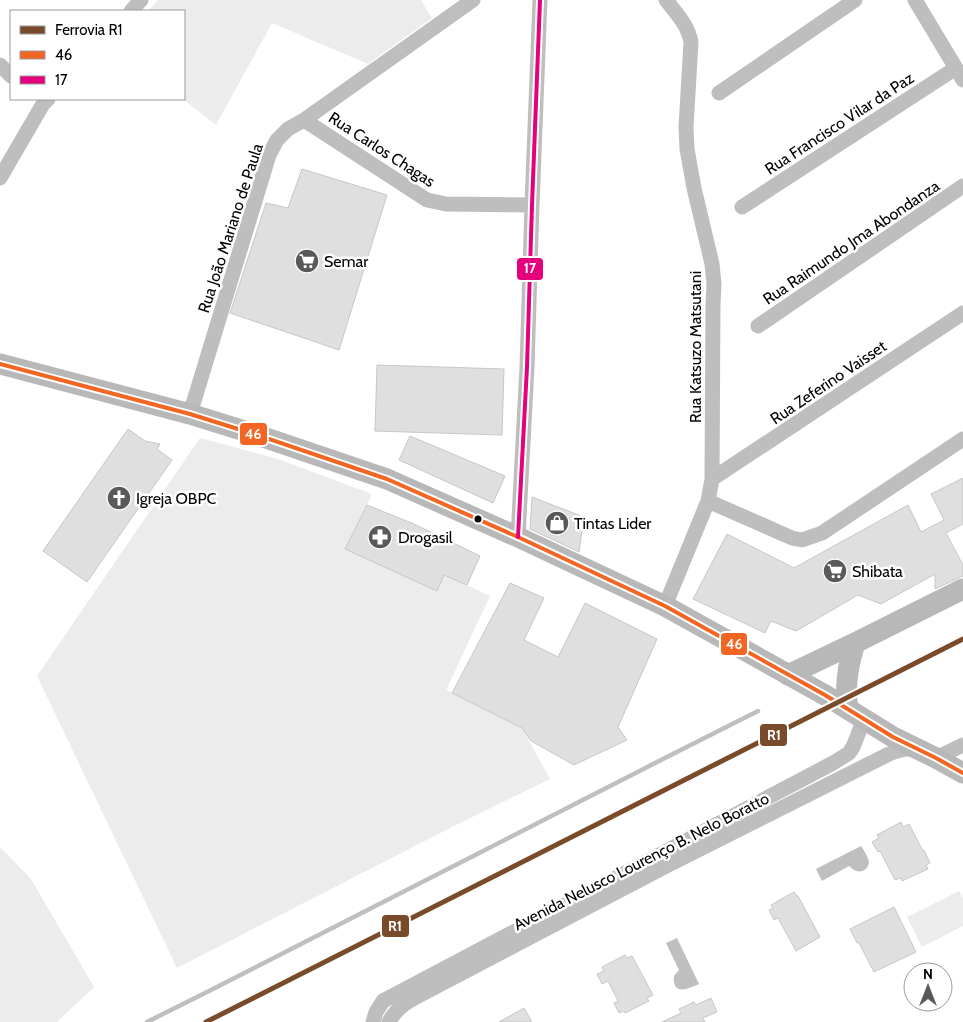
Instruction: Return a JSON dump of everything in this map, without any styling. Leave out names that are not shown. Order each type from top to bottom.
[{"type":"main road","points":[[0,364],[190,414],[380,477],[518,537],[665,606],[856,714],[888,724],[923,744],[927,754],[963,773]]},
{"type":"main road","points":[[788,675],[855,644],[963,589]]},
{"type":"main road","points":[[855,644],[848,666],[846,698],[856,714]]},
{"type":"street","points":[[132,10],[141,0]]},
{"type":"street","name":"Rua João Mariano de Paula","points":[[190,414],[269,155],[277,140],[288,129],[304,120],[473,0]]},
{"type":"street","points":[[518,537],[527,367],[540,0]]},
{"type":"street","name":"Rua Katsuzo Matsutani","points":[[665,606],[708,501],[712,480],[714,284],[712,264],[687,149],[686,127],[692,42],[683,22],[666,0]]},
{"type":"street","points":[[719,93],[855,0]]},
{"type":"street","points":[[915,0],[959,74]]},
{"type":"street","points":[[0,65],[10,75]]},
{"type":"street","name":"Rua Francisco Vilar da Paz","points":[[742,207],[959,74]]},
{"type":"street","points":[[0,178],[42,101]]},
{"type":"street","name":"Rua Carlos Chagas","points":[[304,120],[427,200],[446,204],[532,205]]},
{"type":"street","name":"Rua Raimundo Jma Abondanza","points":[[758,326],[963,186]]},
{"type":"street","name":"Rua Zeferino Vaisset","points":[[712,480],[963,313]]},
{"type":"street","points":[[708,501],[792,538],[802,540],[822,533],[963,439]]},
{"type":"street","name":"Avenida Nelusco Lourenço B. Nelo Boratto","points":[[374,1017],[383,1001],[849,754],[853,747],[856,714]]},
{"type":"street","points":[[927,754],[963,745]]},
{"type":"street","name":"Avenida Nelusco Lourenço B. Nelo Boratto","points":[[389,1022],[392,1015],[402,1005],[422,994],[668,865],[889,754],[909,748],[927,754]]},
{"type":"shaded area","points":[[158,0],[421,0],[432,18],[368,64],[272,23],[216,125],[184,100],[185,10],[149,10]]},
{"type":"shaded area","points":[[200,438],[278,459],[372,494],[345,549],[436,590],[444,575],[490,596],[446,690],[522,728],[550,779],[177,968],[37,676]]},
{"type":"shaded area","points":[[861,846],[869,862],[865,870],[856,871],[849,866],[822,881],[816,869]]},
{"type":"shaded area","points":[[0,847],[31,879],[94,987],[57,1022],[0,1022]]},
{"type":"shaded area","points":[[959,891],[963,899],[963,926],[922,947],[907,917]]},
{"type":"shaded area","points":[[677,938],[699,984],[686,989],[678,989],[674,982],[674,976],[679,970],[666,943]]},
{"type":"building","name":"Semar","points":[[302,169],[387,195],[339,350],[230,313],[266,203],[288,208]]},
{"type":"building","points":[[377,365],[504,369],[502,435],[375,431]]},
{"type":"building","points":[[128,429],[145,441],[160,444],[157,449],[172,460],[87,582],[43,551]]},
{"type":"building","points":[[410,436],[505,476],[493,503],[399,460]]},
{"type":"building","name":"Shibata","points":[[963,478],[963,524],[946,533],[963,565],[963,576],[935,589],[935,574],[881,604],[858,595],[796,631],[771,621],[765,633],[693,599],[727,534],[794,568],[908,505],[921,532],[944,520],[931,494]]},
{"type":"building","name":"Tintas Lider","points":[[532,497],[584,517],[579,552],[530,529]]},
{"type":"building","points":[[367,505],[414,524],[480,556],[467,585],[444,575],[437,591],[345,549]]},
{"type":"building","points":[[510,583],[544,598],[524,640],[558,657],[585,603],[657,639],[618,727],[627,740],[574,765],[531,741],[522,728],[452,693]]},
{"type":"building","points":[[901,822],[903,827],[909,824],[930,863],[926,865],[928,869],[902,881],[901,878],[895,880],[880,851],[878,852],[872,842],[879,838],[877,835]]},
{"type":"building","points":[[794,892],[820,937],[796,951],[778,918],[774,920],[769,910],[773,908],[771,905]]},
{"type":"building","points":[[894,907],[916,952],[874,972],[850,929]]},
{"type":"building","points":[[625,955],[627,958],[632,956],[653,995],[647,998],[649,1001],[625,1013],[624,1011],[619,1013],[614,1003],[618,1001],[608,981],[602,984],[597,974],[604,971],[602,967]]},
{"type":"building","points":[[711,998],[717,1012],[703,1018],[705,1022],[662,1022],[681,1013],[679,1009],[694,1002],[696,1005]]},
{"type":"building","points":[[524,1008],[532,1022],[499,1022]]},
{"type":"waterway","points":[[147,1022],[758,711]]},
{"type":"rail line","name":"R1","points":[[206,1022],[963,639]]},
{"type":"transit line","name":"17","points":[[518,537],[527,367],[540,0]]},
{"type":"transit line","name":"46","points":[[0,364],[190,414],[387,479],[518,537],[665,606],[825,695],[893,737],[963,773]]},
{"type":"place","name":"Semar","points":[[307,261]]},
{"type":"place","name":"Igreja OBPC","points":[[119,498]]},
{"type":"place","name":"Tintas Lider","points":[[557,523]]},
{"type":"place","name":"Drogasil","points":[[380,537]]},
{"type":"place","name":"Shibata","points":[[835,571]]}]
